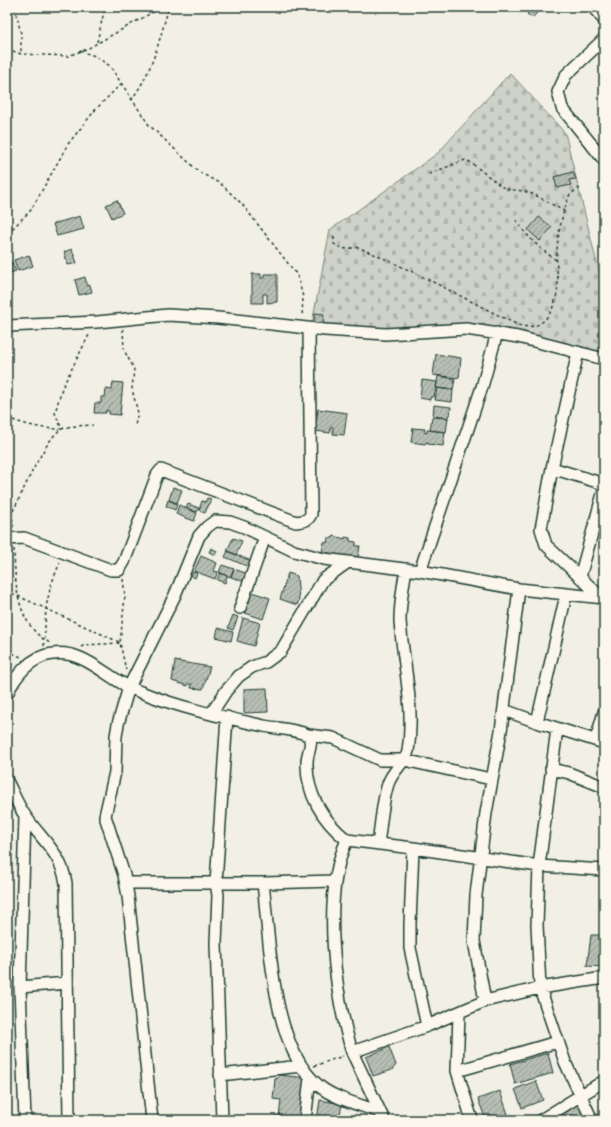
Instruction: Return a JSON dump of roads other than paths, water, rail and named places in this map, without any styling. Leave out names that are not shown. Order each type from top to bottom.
[{"type":"street","points":[[593,7],[604,20]]},
{"type":"street","points":[[604,39],[566,75],[558,92],[562,108],[604,160]]},
{"type":"street","points":[[7,326],[97,322],[168,315],[195,316],[305,328],[386,334],[466,329],[497,333],[604,359]]},
{"type":"street","points":[[10,539],[24,538],[111,570],[119,570],[124,562],[157,475],[161,470],[296,522],[304,521],[309,518],[311,514],[305,328]]},
{"type":"street","points":[[420,571],[482,387],[497,333]]},
{"type":"street","points":[[578,352],[552,468],[541,529],[543,538],[551,551],[603,598]]},
{"type":"street","points":[[552,468],[604,484]]},
{"type":"street","points":[[580,576],[604,490]]},
{"type":"street","points":[[152,1120],[126,883],[105,816],[115,772],[116,736],[129,687],[175,595],[199,536],[206,527],[215,522],[230,522],[294,551],[309,556],[420,571],[520,590],[603,598]]},
{"type":"street","points":[[240,608],[265,537]]},
{"type":"street","points":[[211,714],[226,691],[239,676],[252,667],[266,662],[281,651],[323,580],[348,562]]},
{"type":"street","points":[[378,844],[388,784],[395,768],[404,760],[408,750],[409,710],[400,619],[406,569]]},
{"type":"street","points":[[485,1001],[474,941],[480,858],[491,779],[504,710],[520,590]]},
{"type":"street","points":[[537,722],[566,595]]},
{"type":"street","points":[[7,694],[17,677],[31,662],[44,655],[64,654],[90,662],[129,687],[175,705],[308,735],[333,738],[380,760],[404,760],[491,779]]},
{"type":"street","points":[[504,710],[557,729],[600,742],[604,712]]},
{"type":"street","points":[[222,1120],[216,943],[218,895],[216,883],[227,717]]},
{"type":"street","points":[[557,729],[539,866],[536,925],[540,988],[557,1042],[579,1096],[592,1120]]},
{"type":"street","points":[[308,735],[311,742],[307,761],[307,770],[313,795],[326,821],[347,840],[539,866],[604,870]]},
{"type":"street","points":[[551,769],[569,773],[604,787]]},
{"type":"street","points":[[7,781],[25,816],[59,859],[66,882],[69,1120]]},
{"type":"street","points":[[25,816],[20,987],[25,1120]]},
{"type":"street","points":[[347,840],[337,865],[335,881],[333,929],[340,1002],[352,1052],[382,1116]]},
{"type":"street","points":[[414,848],[410,948],[428,1026]]},
{"type":"street","points":[[126,883],[263,883],[335,881]]},
{"type":"street","points":[[263,883],[277,1001],[286,1036],[305,1071],[320,1087],[382,1116]]},
{"type":"street","points":[[352,1052],[428,1026],[459,1014],[485,1001],[540,988],[604,978]]},
{"type":"street","points":[[20,987],[67,984]]},
{"type":"street","points":[[459,1014],[457,1070],[472,1120]]},
{"type":"street","points":[[457,1070],[557,1042]]},
{"type":"street","points":[[220,1075],[305,1071]]},
{"type":"street","points":[[305,1071],[305,1120]]},
{"type":"street","points":[[541,1120],[604,1081]]}]
